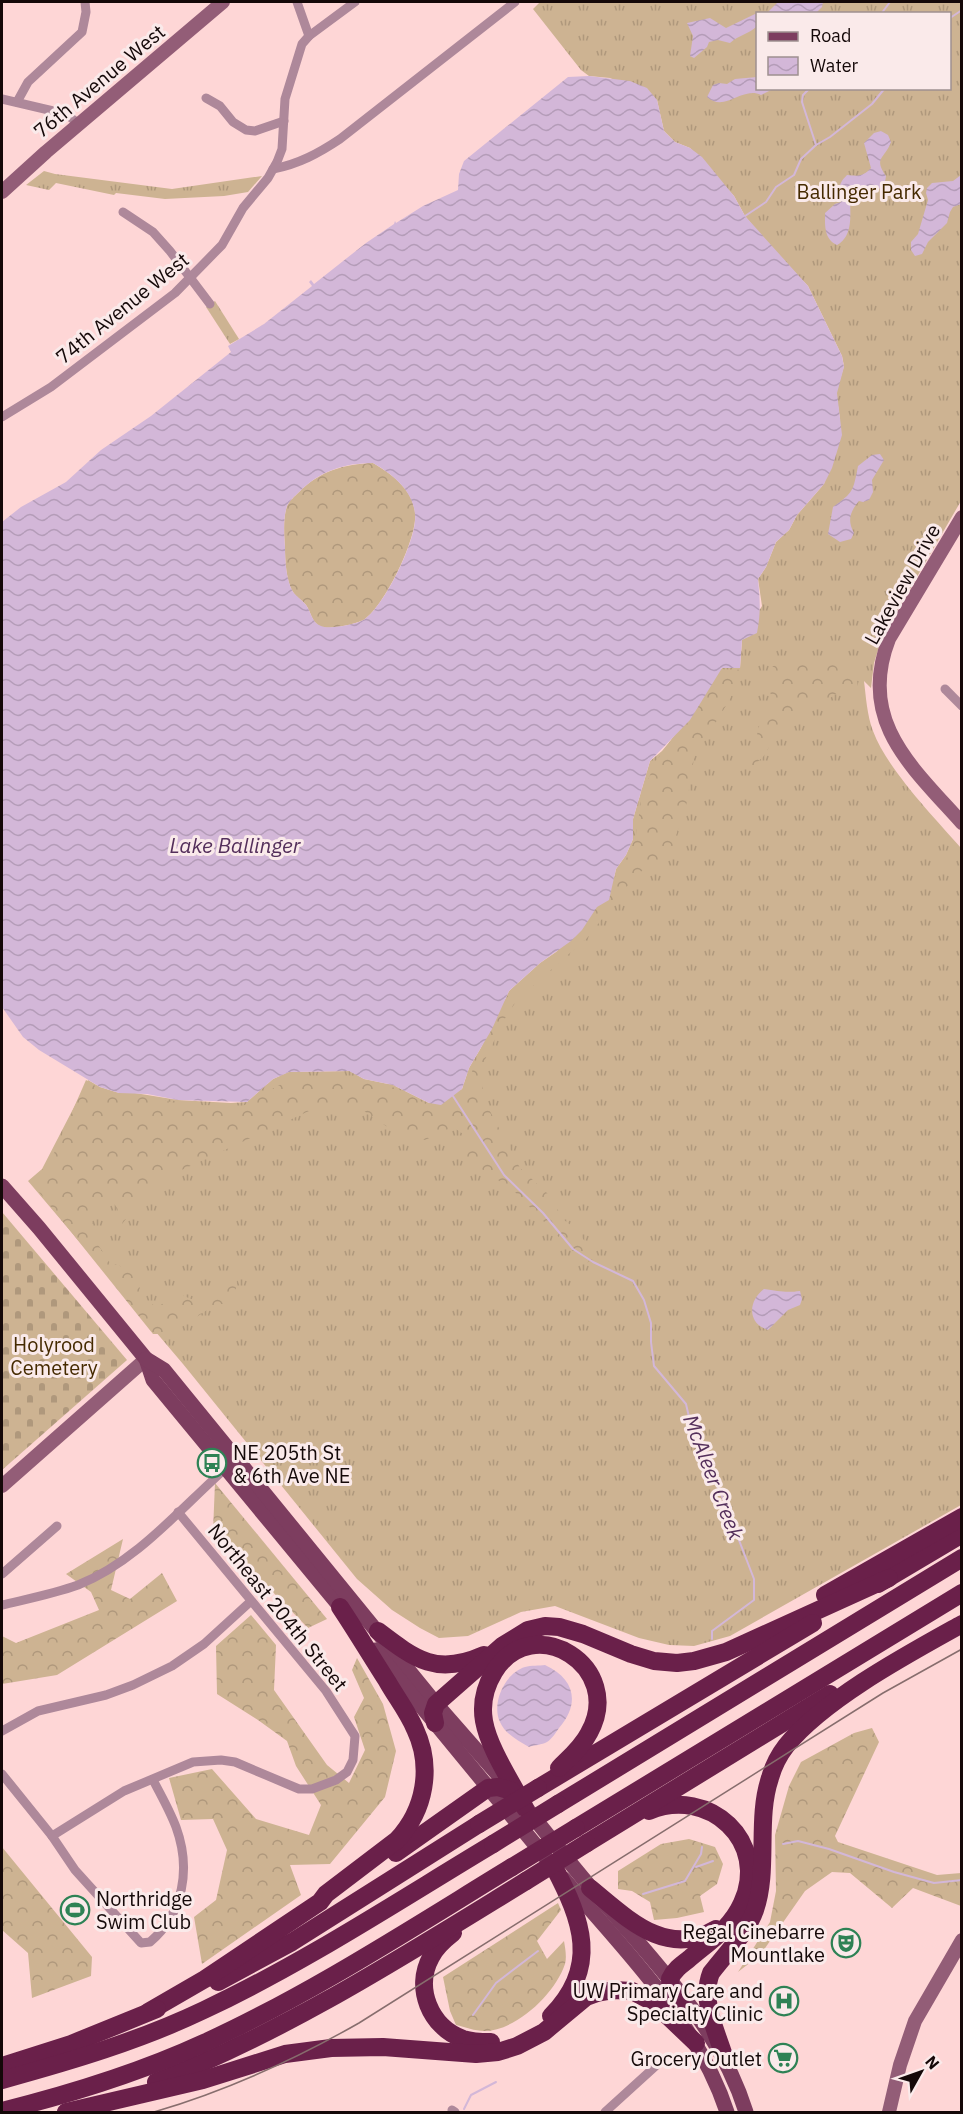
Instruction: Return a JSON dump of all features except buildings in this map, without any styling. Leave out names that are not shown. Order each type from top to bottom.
[{"type":"highway","points":[[726,1652],[962,1517]]},
{"type":"highway","points":[[2,2066],[71,2044],[210,1986],[253,1965],[538,1788],[962,1534]]},
{"type":"highway","points":[[2,2080],[104,2050],[202,2011],[305,1958],[962,1558]]},
{"type":"highway","points":[[378,1631],[406,1651],[436,1665],[461,1664],[502,1646],[528,1630],[551,1626],[583,1634],[654,1661],[677,1663],[726,1652],[889,1578]]},
{"type":"highway","points":[[2,2111],[82,2089],[203,2044],[317,1984],[962,1593]]},
{"type":"highway","points":[[858,1656],[962,1605]]},
{"type":"highway","points":[[320,1902],[326,1894],[388,1848],[405,1832],[420,1803],[425,1781],[423,1754],[415,1727],[340,1607]]},
{"type":"highway","points":[[89,2106],[185,2070],[257,2037],[334,1995],[866,1672],[962,1624]]},
{"type":"highway","points":[[726,2059],[706,1992],[711,1973],[747,1926],[755,1910],[759,1893],[766,1791],[779,1756],[799,1732],[830,1706],[898,1661],[962,1624]]},
{"type":"highway","points":[[525,1808],[486,1731],[483,1706],[489,1681],[501,1663],[519,1649],[541,1645],[562,1649],[583,1663],[595,1683],[598,1705],[592,1728],[583,1744],[538,1788]]},
{"type":"highway","points":[[435,1723],[433,1713],[436,1704],[502,1646]]},
{"type":"highway","points":[[148,2012],[206,1979],[320,1902],[330,1899],[488,1788],[498,1787],[512,1791]]},
{"type":"highway","points":[[615,1826],[666,1805],[699,1806],[713,1812],[731,1826],[744,1846],[749,1873],[744,1900],[730,1924],[676,1970],[669,1979],[671,1989],[680,2001],[681,2008]]},
{"type":"highway","points":[[520,1884],[443,1941],[428,1963],[424,1987],[430,2010],[447,2031],[464,2039],[492,2042],[526,2033],[550,2017],[570,1991],[579,1969],[581,1936],[573,1906],[554,1867]]},
{"type":"highway","points":[[590,1888],[642,1928],[660,1936],[675,1939],[692,1938],[710,1933],[727,1921],[744,1900]]},
{"type":"highway","points":[[66,2112],[193,2082],[285,2054],[332,2048],[383,2047],[476,2054],[498,2052],[517,2046],[544,2032],[586,1997],[597,1992],[614,1990],[632,1992],[653,2002],[696,2043]]},
{"type":"main road","points":[[2,1186],[146,1359],[164,1371],[436,1704],[669,1979],[705,2026],[726,2059],[736,2111]]},
{"type":"main road","points":[[146,1359],[153,1380],[488,1788],[674,2010],[736,2111]]},
{"type":"main road","points":[[213,1430],[221,1451],[228,1461],[226,1468]]},
{"type":"main road","points":[[226,1468],[232,1467],[250,1474]]},
{"type":"main road","points":[[627,1953],[647,1970],[681,2008],[717,2064],[736,2111]]},
{"type":"street","points":[[17,102],[28,82],[82,32],[86,12],[85,2]]},
{"type":"street","name":"76th Avenue West","points":[[2,192],[223,2]]},
{"type":"street","points":[[297,2],[309,36],[355,2]]},
{"type":"street","points":[[273,169],[293,165],[340,139],[515,2]]},
{"type":"street","name":"74th Avenue West","points":[[2,417],[51,387],[175,293],[222,245],[243,208],[268,178],[282,149],[285,99],[302,44],[309,36]]},
{"type":"street","points":[[206,98],[220,106],[233,122],[246,130],[255,131],[284,121]]},
{"type":"street","points":[[2,99],[66,114],[79,124]]},
{"type":"street","points":[[123,212],[153,232],[191,277],[210,304]]},
{"type":"street","name":"Lakeview Drive","points":[[962,517],[889,639],[883,660],[880,688],[883,714],[895,743],[962,823]]},
{"type":"street","points":[[945,689],[962,706]]},
{"type":"street","points":[[2,1486],[146,1359]]},
{"type":"street","points":[[2,1605],[79,1585],[107,1570],[138,1549],[226,1468]]},
{"type":"street","name":"Northeast 204th Street","points":[[153,1780],[193,1762],[221,1760],[246,1765],[299,1789],[323,1786],[336,1780],[347,1772],[353,1760],[355,1736],[326,1691],[250,1602],[178,1512]]},
{"type":"street","points":[[2,1574],[57,1526]]},
{"type":"street","points":[[2,1731],[38,1711],[106,1695],[172,1666],[204,1644],[250,1602]]},
{"type":"street","points":[[2,1774],[52,1836],[75,1870],[141,1943],[150,1942],[168,1923],[180,1899],[184,1875],[183,1852],[176,1826],[153,1780],[124,1791],[52,1836]]},
{"type":"street","points":[[889,2112],[900,2065],[915,2021],[962,1940]]},
{"type":"street","points":[[605,2112],[659,2063]]},
{"type":"green space","name":"Ballinger Park","points":[[540,2],[961,2],[961,501],[882,637],[874,663],[871,688],[864,681],[869,719],[880,746],[900,777],[961,848],[961,1505],[730,1636],[694,1646],[669,1645],[639,1638],[555,1606],[521,1612],[468,1636],[439,1638],[392,1610],[357,1579],[183,1364],[28,1181],[42,1169],[88,1080],[100,1087],[119,1093],[231,1103],[247,1102],[273,1079],[289,1072],[350,1071],[364,1079],[393,1085],[429,1103],[462,1089],[469,1068],[492,1029],[509,991],[556,952],[609,900],[616,869],[633,839],[633,819],[650,761],[662,751],[700,705],[722,668],[740,668],[742,640],[762,606],[758,579],[766,567],[776,542],[789,530],[797,515],[824,484],[840,418],[836,393],[844,366],[842,356],[808,286],[767,243],[745,216],[734,196],[690,148],[675,142],[664,131],[657,100],[610,78],[589,76],[581,70],[533,9]]},
{"type":"green space","points":[[44,171],[172,189],[262,176],[248,192],[224,196],[165,199],[116,193],[114,195],[56,183],[49,190],[26,185]]},
{"type":"green space","points":[[215,301],[239,339],[230,344],[206,307]]},
{"type":"green space","points":[[373,463],[394,478],[410,497],[415,513],[411,538],[399,570],[390,586],[382,600],[365,619],[337,627],[321,627],[314,620],[306,605],[294,594],[289,582],[284,531],[287,506],[307,485],[324,474],[342,467]]},
{"type":"green space","points":[[840,661],[850,666],[856,674],[857,696],[837,693],[826,701],[812,700],[793,713],[763,757],[748,770],[761,719],[775,707],[768,681],[773,666]]},
{"type":"green space","points":[[718,669],[745,670],[694,758],[687,802],[671,851],[636,875],[587,938],[517,1000],[504,1020],[482,1066],[483,1098],[520,1168],[548,1194],[564,1220],[576,1229],[596,1257],[585,1264],[514,1191],[467,1159],[463,1134],[453,1127],[425,1140],[386,1126],[361,1109],[309,1111],[171,1175],[137,1205],[122,1224],[113,1199],[92,1220],[95,1240],[110,1263],[139,1272],[140,1295],[156,1307],[181,1295],[194,1300],[237,1281],[235,1295],[241,1304],[216,1304],[171,1334],[153,1334],[31,1182],[51,1160],[86,1080],[103,1091],[143,1096],[185,1105],[243,1106],[279,1085],[340,1076],[396,1088],[426,1104],[444,1107],[464,1092],[497,1008],[520,984],[552,958],[624,864],[636,836],[642,794],[656,761],[696,705]]},
{"type":"green space","name":"Holyrood Cemetery","points":[[2,1212],[127,1360],[2,1470]]},
{"type":"green space","points":[[215,1483],[327,1619],[308,1628],[213,1531]]},
{"type":"green space","points":[[123,1539],[111,1590],[130,1599],[162,1573],[177,1601],[57,1675],[2,1684],[2,1636],[16,1643],[99,1610],[91,1592],[66,1574]]},
{"type":"green space","points":[[251,1615],[276,1645],[274,1690],[327,1765],[349,1783],[365,1750],[354,1717],[364,1698],[352,1670],[357,1658],[383,1704],[396,1751],[385,1797],[330,1864],[290,1865],[301,1895],[202,1964],[194,1917],[216,1900],[227,1850],[213,1819],[181,1820],[169,1778],[212,1769],[256,1819],[309,1835],[321,1805],[296,1766],[287,1741],[217,1694],[216,1646]]},
{"type":"green space","points":[[872,1728],[879,1742],[835,1836],[838,1842],[937,1875],[961,1873],[961,1906],[913,1888],[892,1908],[850,1873],[832,1872],[805,1891],[761,1954],[738,1972],[770,1922],[776,1891],[775,1835],[789,1786],[801,1762],[854,1733]]},
{"type":"green space","points":[[689,1839],[715,1847],[723,1864],[717,1884],[700,1896],[704,1912],[654,1920],[650,1902],[632,1891],[618,1889],[618,1871],[661,1844]]},
{"type":"green space","points":[[2,1847],[92,1957],[91,1976],[32,1998],[28,1953],[2,1930]]},
{"type":"green space","points":[[558,1903],[561,1910],[537,1941],[547,1959],[564,1941],[566,1961],[553,1987],[533,2009],[509,2025],[481,2031],[456,2025],[450,2011],[443,1977]]},
{"type":"water","points":[[778,2],[823,2],[817,12],[768,12]]},
{"type":"water","points":[[756,14],[756,27],[751,31],[730,43],[718,40],[709,42],[707,47],[694,58],[690,56],[693,36],[687,23],[710,18],[726,28]]},
{"type":"water","name":"Lake Ballinger","points":[[589,76],[630,81],[647,88],[657,100],[664,131],[675,142],[690,148],[702,157],[734,196],[745,216],[808,286],[842,356],[844,367],[837,393],[842,435],[832,468],[824,484],[797,515],[789,530],[776,542],[766,567],[758,579],[760,606],[757,633],[742,640],[740,668],[722,668],[690,720],[650,761],[633,819],[633,839],[616,869],[609,900],[597,907],[582,930],[571,941],[540,963],[509,991],[492,1029],[469,1068],[462,1089],[441,1105],[429,1103],[393,1085],[364,1079],[349,1071],[289,1072],[273,1079],[247,1102],[178,1100],[147,1094],[119,1093],[100,1087],[39,1050],[23,1037],[2,1007],[2,522],[21,507],[66,482],[101,450],[151,416],[231,352],[228,346],[264,324],[312,286],[309,282],[311,280],[314,284],[395,221],[396,223],[423,206],[458,190],[459,174],[464,161],[568,77]],"holes":[[[362,463],[373,463],[406,490],[413,505],[415,525],[406,554],[382,600],[365,619],[343,626],[321,626],[293,592],[289,582],[284,531],[287,506],[307,485],[333,470]]]},
{"type":"water","points":[[756,77],[756,90],[771,90],[761,95],[747,94],[720,102],[707,97],[713,85],[727,84],[735,79]]},
{"type":"water","points":[[881,131],[888,135],[891,142],[880,161],[886,176],[883,186],[868,194],[858,191],[850,196],[849,230],[837,245],[827,236],[825,213],[841,202],[840,185],[847,175],[860,175],[871,168],[864,143],[874,133]]},
{"type":"water","points":[[961,175],[961,204],[953,207],[947,223],[928,242],[922,254],[915,256],[911,250],[911,242],[918,234],[928,200],[927,188],[932,183],[953,181]]},
{"type":"water","points":[[880,454],[884,460],[872,480],[873,492],[869,500],[859,501],[853,509],[850,520],[854,533],[851,539],[840,542],[828,534],[833,507],[852,490],[858,466],[872,455]]},
{"type":"water","points":[[764,1289],[800,1291],[802,1299],[800,1305],[788,1310],[768,1330],[756,1322],[752,1311],[755,1299]]},
{"type":"water","points":[[545,1665],[563,1677],[571,1692],[572,1701],[566,1719],[549,1741],[529,1747],[505,1730],[500,1722],[497,1706],[502,1690],[511,1675],[527,1666]]},
{"type":"waterway","points":[[882,12],[890,2]]},
{"type":"waterway","points":[[951,17],[962,10]]},
{"type":"waterway","points":[[808,90],[803,95],[802,102],[816,145]]},
{"type":"waterway","points":[[745,216],[766,202],[776,187],[794,175],[801,159],[816,145],[830,137],[872,104],[883,90]]},
{"type":"waterway","name":"McAleer Creek","points":[[453,1096],[504,1175],[543,1213],[573,1249],[593,1262],[633,1281],[644,1300],[651,1323],[654,1366],[686,1404],[692,1430],[707,1467],[720,1491],[754,1579],[754,1600],[712,1631],[712,1639]]},
{"type":"waterway","points":[[783,1844],[798,1841],[829,1849],[894,1872],[934,1883],[962,1880]]},
{"type":"waterway","name":"McAleer Creek","points":[[643,1894],[685,1881],[701,1854],[702,1847]]},
{"type":"waterway","points":[[696,1867],[713,1861]]},
{"type":"waterway","name":"McAleer Creek","points":[[473,2015],[496,1983],[538,1951]]},
{"type":"waterway","name":"McAleer Creek","points":[[464,2109],[471,2095],[496,2082]]},
{"type":"tram line","points":[[154,2112],[259,2074],[359,2023],[883,1693],[962,1649]]},
{"type":"place","name":"NE 205th St & 6th Ave NE","points":[[212,1463]]},
{"type":"place","name":"Northridge Swim Club","points":[[75,1910]]},
{"type":"place","name":"Regal Cinebarre Mountlake","points":[[846,1943]]},
{"type":"place","name":"UW Primary Care and Specialty Clinic","points":[[784,2001]]},
{"type":"place","name":"Grocery Outlet","points":[[783,2058]]}]
